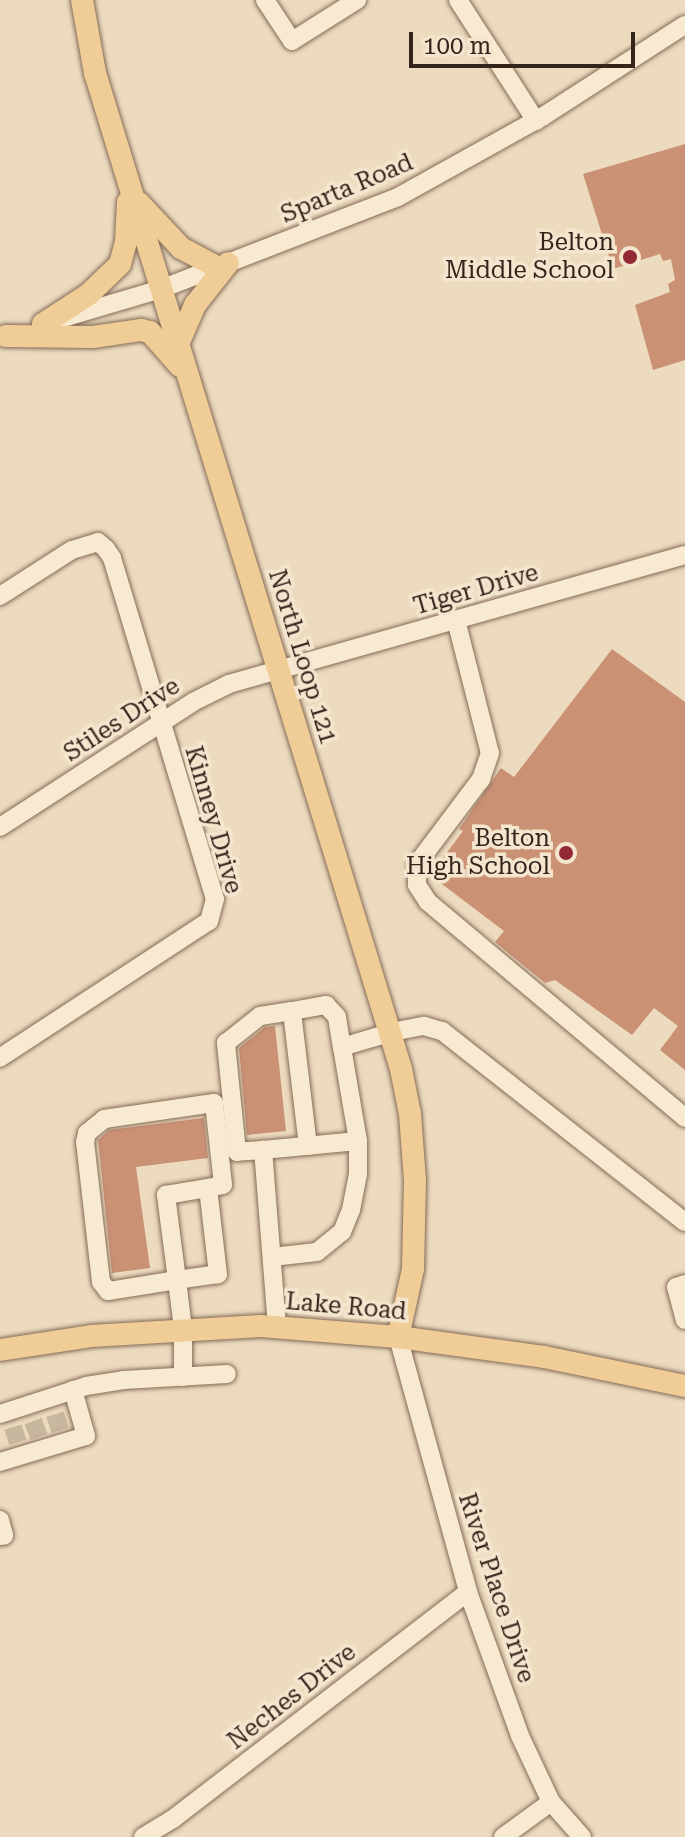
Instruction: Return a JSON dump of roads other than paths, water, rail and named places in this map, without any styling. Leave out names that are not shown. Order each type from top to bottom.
[{"type":"main road","name":"North Loop 121","points":[[82,0],[95,73],[130,190],[392,1032],[410,1114],[415,1180],[413,1269],[398,1337]]},
{"type":"main road","points":[[130,190],[181,248],[222,265],[195,305],[178,344]]},
{"type":"main road","points":[[43,324],[89,294],[120,264],[126,242],[130,190]]},
{"type":"main road","points":[[3,336],[93,337],[141,330],[150,332],[188,378]]},
{"type":"main road","name":"Lake Road","points":[[0,1350],[91,1336],[183,1329],[277,1327],[398,1337],[544,1357],[685,1386]]},
{"type":"street","points":[[265,0],[292,41],[357,0]]},
{"type":"street","points":[[458,0],[536,121]]},
{"type":"street","name":"Sparta Road","points":[[3,336],[161,289],[398,197],[536,121],[685,25]]},
{"type":"street","name":"Kinney Drive","points":[[0,596],[72,550],[98,542],[112,558],[215,899],[213,917],[0,1058]]},
{"type":"street","name":"Tiger Drive","points":[[279,668],[685,555]]},
{"type":"street","points":[[456,620],[490,753],[487,765],[417,864],[417,885],[428,902],[685,1118]]},
{"type":"street","name":"Stiles Drive","points":[[0,827],[160,723],[229,684],[279,668]]},
{"type":"street","points":[[272,1257],[317,1252],[342,1232],[351,1210],[358,1174],[358,1141],[337,1017],[326,1005],[260,1016],[231,1035],[226,1043],[237,1152],[358,1141]]},
{"type":"street","points":[[292,1011],[308,1146]]},
{"type":"street","points":[[342,1047],[424,1026],[442,1031],[685,1222]]},
{"type":"street","points":[[183,1377],[183,1329],[177,1280],[166,1195],[223,1185],[214,1103],[104,1119],[87,1133],[85,1142],[104,1288],[108,1291],[177,1280],[218,1274],[208,1188]]},
{"type":"street","points":[[263,1150],[277,1327]]},
{"type":"street","points":[[685,1284],[676,1287],[685,1320]]},
{"type":"street","name":"River Place Drive","points":[[398,1337],[468,1592],[520,1736],[551,1802],[582,1837]]},
{"type":"street","points":[[73,1390],[124,1380],[227,1374]]},
{"type":"street","points":[[12,1430],[36,1428],[57,1421],[73,1390]]},
{"type":"street","points":[[12,1430],[36,1428],[57,1421],[86,1436],[73,1390]]},
{"type":"street","points":[[0,1462],[12,1430]]},
{"type":"street","points":[[0,1520],[4,1535],[0,1536]]},
{"type":"street","name":"Neches Drive","points":[[143,1837],[173,1819],[468,1592]]},
{"type":"street","points":[[503,1837],[551,1802]]},
{"type":"tunnel","points":[[55,1414],[60,1430]]},
{"type":"tunnel","points":[[33,1421],[39,1437]]},
{"type":"tunnel","points":[[13,1427],[18,1442]]},
{"type":"place","name":"Belton Middle School","points":[[630,257]]},
{"type":"place","name":"Belton High School","points":[[566,853]]}]
